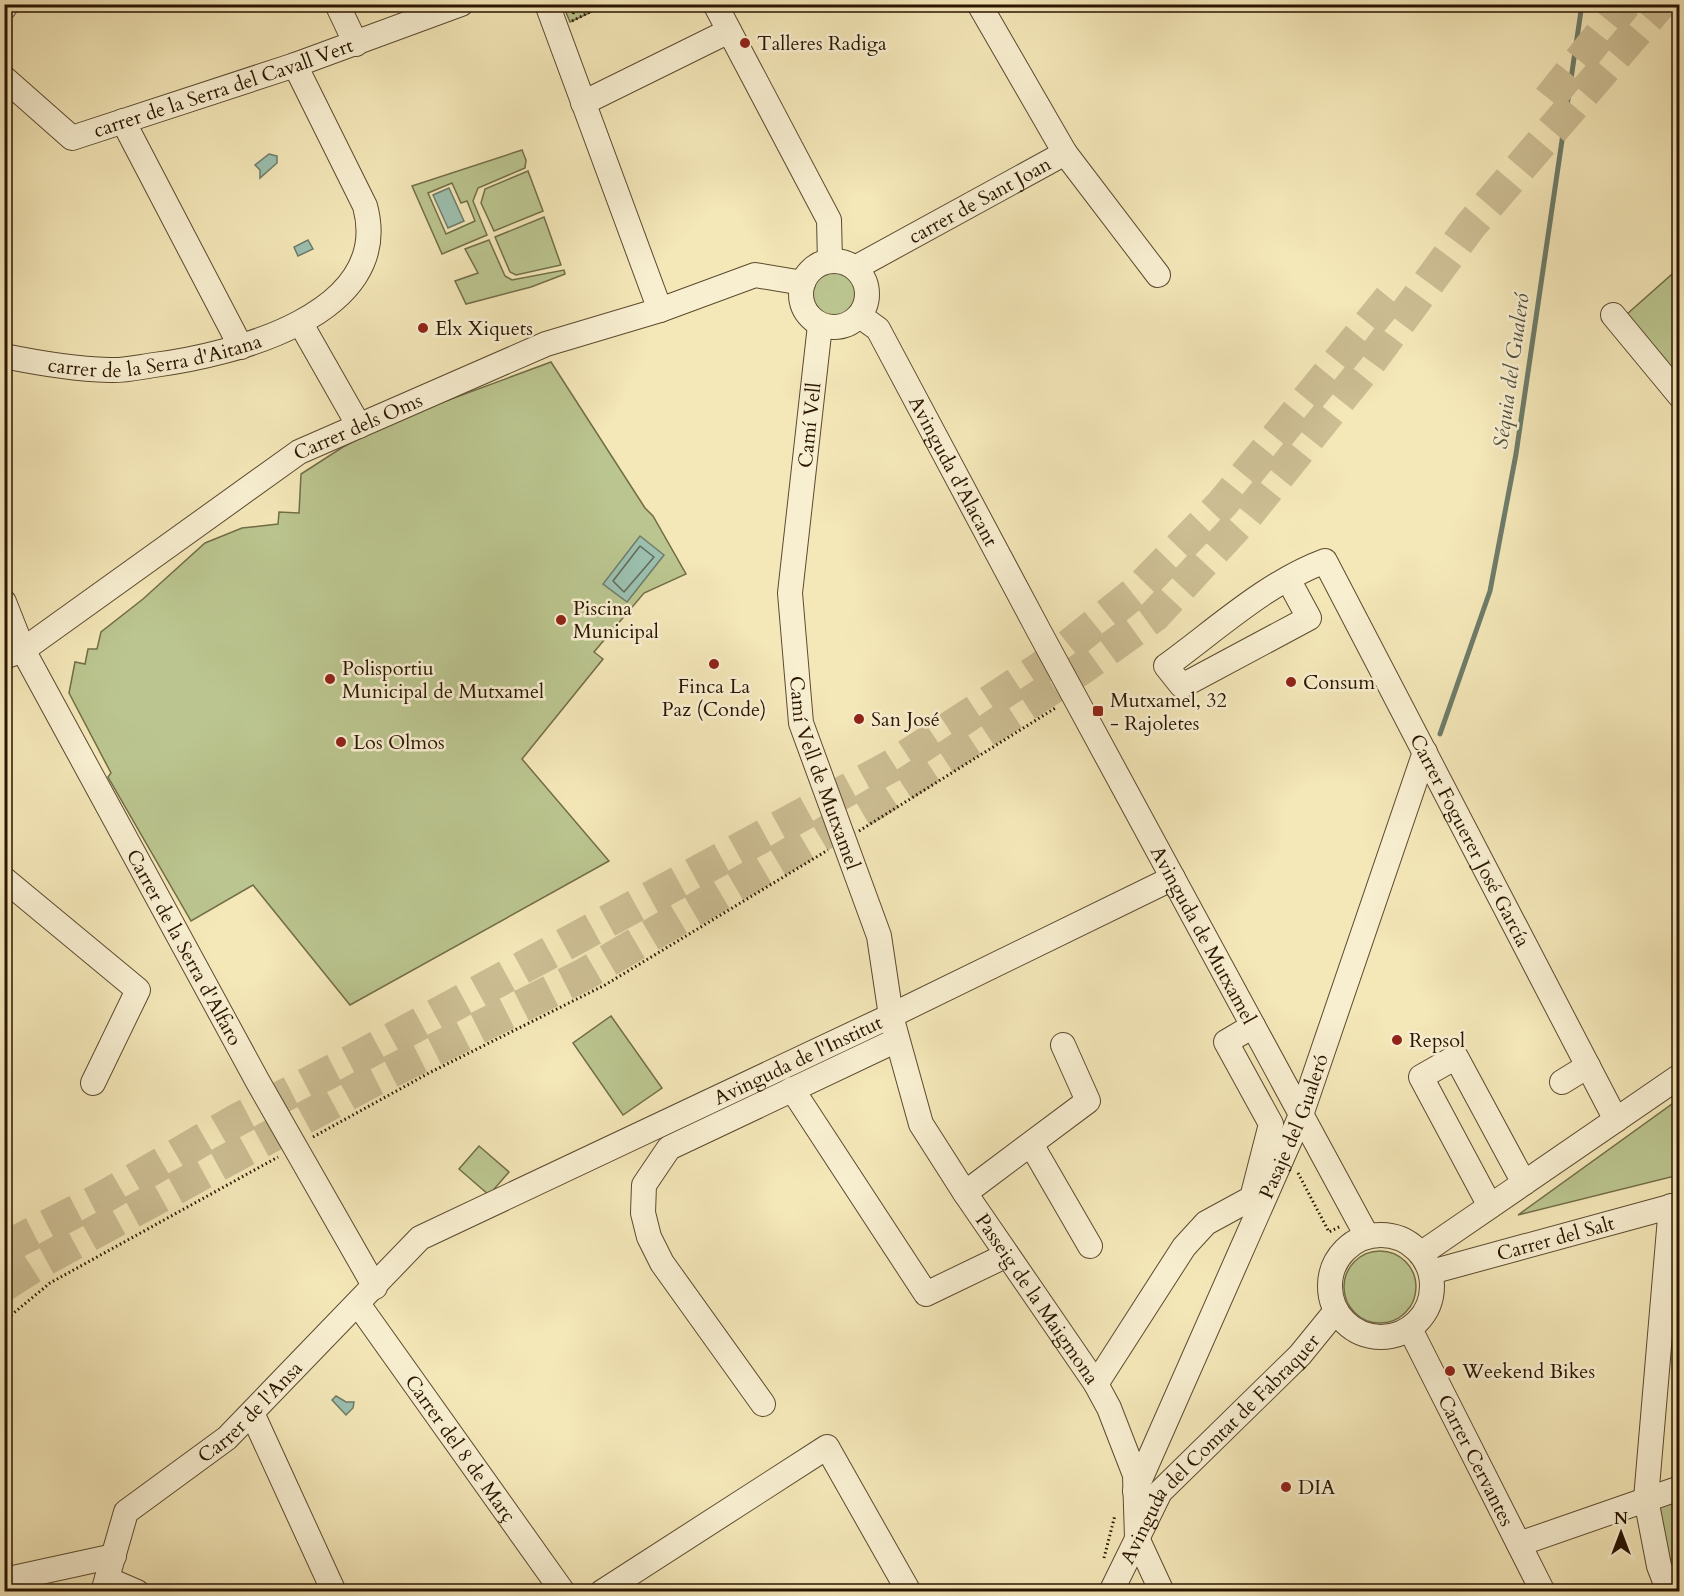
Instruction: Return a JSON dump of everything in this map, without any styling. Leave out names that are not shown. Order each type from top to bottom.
[{"type":"street","points":[[4,8],[7,4]]},
{"type":"street","points":[[337,4],[356,44]]},
{"type":"street","name":"carrer de la Serra del Cavall Vert","points":[[4,78],[72,138],[356,44],[461,4]]},
{"type":"street","points":[[548,4],[660,310]]},
{"type":"street","points":[[715,4],[829,220],[830,261]]},
{"type":"street","points":[[979,4],[1065,153]]},
{"type":"street","points":[[583,103],[729,31]]},
{"type":"street","name":"carrer de la Serra d'Aitana","points":[[4,356],[111,370],[180,362],[241,347],[301,324],[320,312],[348,283],[365,250],[368,218],[365,206],[295,65]]},
{"type":"street","points":[[123,120],[241,347]]},
{"type":"street","name":"carrer de Sant Joan","points":[[855,268],[1065,153],[1158,275]]},
{"type":"street","points":[[830,261],[855,268],[867,288],[865,308],[860,316],[841,327],[820,325],[811,319],[801,302],[802,283],[813,268],[830,261]]},
{"type":"street","name":"Carrer dels Oms","points":[[14,653],[299,452],[546,344],[660,310],[755,276],[802,283]]},
{"type":"street","points":[[1613,315],[1680,396]]},
{"type":"street","name":"Avinguda d'Alacant","points":[[860,316],[878,329],[1040,633]]},
{"type":"street","points":[[301,324],[359,426]]},
{"type":"street","name":"Camí Vell","points":[[797,526],[820,325]]},
{"type":"street","name":"Camí Vell de Mutxamel","points":[[797,526],[790,593],[801,723],[879,936],[891,1016]]},
{"type":"street","name":"Carrer Foguerer José García","points":[[1288,579],[1325,561],[1616,1120]]},
{"type":"street","points":[[1288,579],[1309,618],[1182,686],[1166,666],[1273,586],[1288,579]]},
{"type":"street","name":"Carrer de la Serra d'Alfaro","points":[[4,602],[14,653],[295,1148],[367,1296]]},
{"type":"street","name":"Avinguda de Mutxamel","points":[[1040,633],[1367,1236]]},
{"type":"street","name":"Pasaje del Gualeró","points":[[1135,1491],[1301,1115],[1425,752]]},
{"type":"street","name":"Avinguda de l'Institut","points":[[420,1238],[891,1016],[1173,878]]},
{"type":"street","points":[[4,879],[138,990],[93,1083]]},
{"type":"street","name":"Passeig de la Maigmona","points":[[891,1016],[921,1124],[1006,1255],[1096,1384],[1109,1408],[1134,1475],[1137,1538],[1162,1592]]},
{"type":"street","points":[[1096,1384],[1184,1247],[1206,1223],[1252,1198],[1271,1124],[1226,1042],[1253,1026]]},
{"type":"street","points":[[763,1404],[662,1263],[649,1236],[643,1213],[644,1185],[669,1148],[897,1040]]},
{"type":"street","points":[[965,1193],[1088,1101],[1063,1045]]},
{"type":"street","points":[[1490,1206],[1421,1077],[1456,1057],[1524,1183]]},
{"type":"street","points":[[1562,1082],[1588,1066]]},
{"type":"street","points":[[1426,1262],[1490,1206],[1680,1076]]},
{"type":"street","points":[[792,1089],[926,1294],[1006,1255]]},
{"type":"street","points":[[1030,1144],[1089,1246]]},
{"type":"street","points":[[1669,1592],[1659,1566],[1646,1498],[1675,1205]]},
{"type":"street","name":"Carrer del Salt","points":[[1426,1262],[1675,1205]]},
{"type":"street","points":[[1367,1236],[1405,1239],[1426,1262],[1433,1290],[1428,1308],[1410,1329],[1385,1338],[1360,1334],[1335,1312],[1328,1290],[1331,1269],[1347,1246],[1367,1236]]},
{"type":"street","name":"Carrer de l'Ansa","points":[[105,1585],[126,1512],[227,1438],[367,1296],[420,1238]]},
{"type":"street","name":"Carrer del 8 de Març","points":[[367,1296],[553,1586]]},
{"type":"street","name":"Avinguda del Comtat de Fabraquer","points":[[1111,1592],[1160,1492],[1300,1355],[1335,1312]]},
{"type":"street","name":"Carrer Cervantes","points":[[1410,1329],[1543,1592]]},
{"type":"street","points":[[252,1413],[334,1592]]},
{"type":"street","points":[[602,1592],[826,1447],[909,1592]]},
{"type":"street","points":[[1520,1544],[1680,1488]]},
{"type":"street","points":[[4,1580],[114,1556]]},
{"type":"street","points":[[105,1585],[137,1592]]},
{"type":"path","points":[[556,29],[606,4]]},
{"type":"path","points":[[4,1321],[50,1283],[429,1073],[605,985],[844,840],[1074,696]]},
{"type":"green space","points":[[563,5],[606,5],[570,22]]},
{"type":"green space","points":[[522,150],[526,160],[525,168],[478,188],[473,201],[487,235],[442,254],[412,186]],"holes":[[[452,183],[461,203],[467,201],[475,221],[446,234],[428,193]]]},
{"type":"green space","points":[[528,171],[543,211],[494,231],[481,203],[485,189]]},
{"type":"green space","points":[[544,217],[561,265],[516,275],[510,272],[495,237]]},
{"type":"green space","points":[[489,240],[505,276],[512,280],[564,270],[565,274],[531,287],[466,304],[455,281],[478,273],[465,249]]},
{"type":"green space","points":[[829,268],[839,268],[848,272],[856,280],[860,294],[856,308],[848,316],[839,320],[829,320],[820,316],[812,308],[808,299],[808,289],[812,280],[820,272]]},
{"type":"green space","points":[[1679,268],[1679,384],[1627,314]]},
{"type":"green space","name":"Polisportiu Municipal de Mutxamel","points":[[551,362],[645,508],[653,516],[686,574],[644,593],[594,652],[603,659],[522,759],[609,861],[350,1005],[253,885],[191,921],[108,777],[111,773],[69,693],[75,662],[85,664],[88,649],[97,649],[101,632],[143,599],[205,543],[242,528],[278,524],[279,512],[299,513],[301,474],[343,447],[397,419]]},
{"type":"green space","points":[[611,1016],[662,1088],[623,1115],[573,1043]]},
{"type":"green space","points":[[1679,1099],[1679,1175],[1518,1215]]},
{"type":"green space","points":[[479,1146],[509,1172],[489,1195],[459,1169]]},
{"type":"green space","points":[[1373,1251],[1387,1251],[1406,1261],[1416,1280],[1416,1294],[1406,1313],[1387,1323],[1373,1323],[1354,1313],[1344,1294],[1344,1280],[1354,1261]]},
{"type":"green space","points":[[1679,1488],[1679,1591],[1646,1499]]},
{"type":"water","points":[[269,154],[277,156],[277,163],[260,178],[260,170],[255,165]]},
{"type":"water","points":[[449,188],[464,221],[448,228],[433,195]]},
{"type":"water","points":[[308,240],[313,249],[298,256],[294,247]]},
{"type":"water","points":[[640,536],[664,555],[627,602],[603,584]]},
{"type":"water","points":[[336,1396],[346,1402],[354,1402],[353,1408],[346,1415],[332,1400]]},
{"type":"waterway","name":"Séquia del Gualeró","points":[[1440,734],[1490,591],[1516,454],[1582,4]]},
{"type":"tunnel","points":[[1549,99],[1625,4]]},
{"type":"tunnel","points":[[4,1285],[40,1262],[374,1080],[585,974],[876,803],[1081,669],[1154,616],[1247,515],[1370,362],[1471,225],[1660,4]]},
{"type":"tunnel","points":[[4,1248],[102,1198],[235,1121],[357,1058],[893,765],[1042,667],[1137,591],[1222,504],[1395,292]]},
{"type":"place","name":"Talleres Radiga","points":[[745,43]]},
{"type":"place","name":"Elx Xiquets","points":[[423,328]]},
{"type":"place","name":"Piscina Municipal","points":[[561,620]]},
{"type":"place","name":"Finca La Paz (Conde)","points":[[714,664]]},
{"type":"place","name":"Polisportiu Municipal de Mutxamel","points":[[330,679]]},
{"type":"place","name":"Consum","points":[[1291,682]]},
{"type":"place","name":"Mutxamel, 32 - Rajoletes","points":[[1098,711]]},
{"type":"place","name":"San José","points":[[859,719]]},
{"type":"place","name":"Los Olmos","points":[[341,742]]},
{"type":"place","name":"Repsol","points":[[1397,1040]]},
{"type":"place","name":"Weekend Bikes","points":[[1450,1371]]},
{"type":"place","name":"DIA","points":[[1286,1487]]}]
